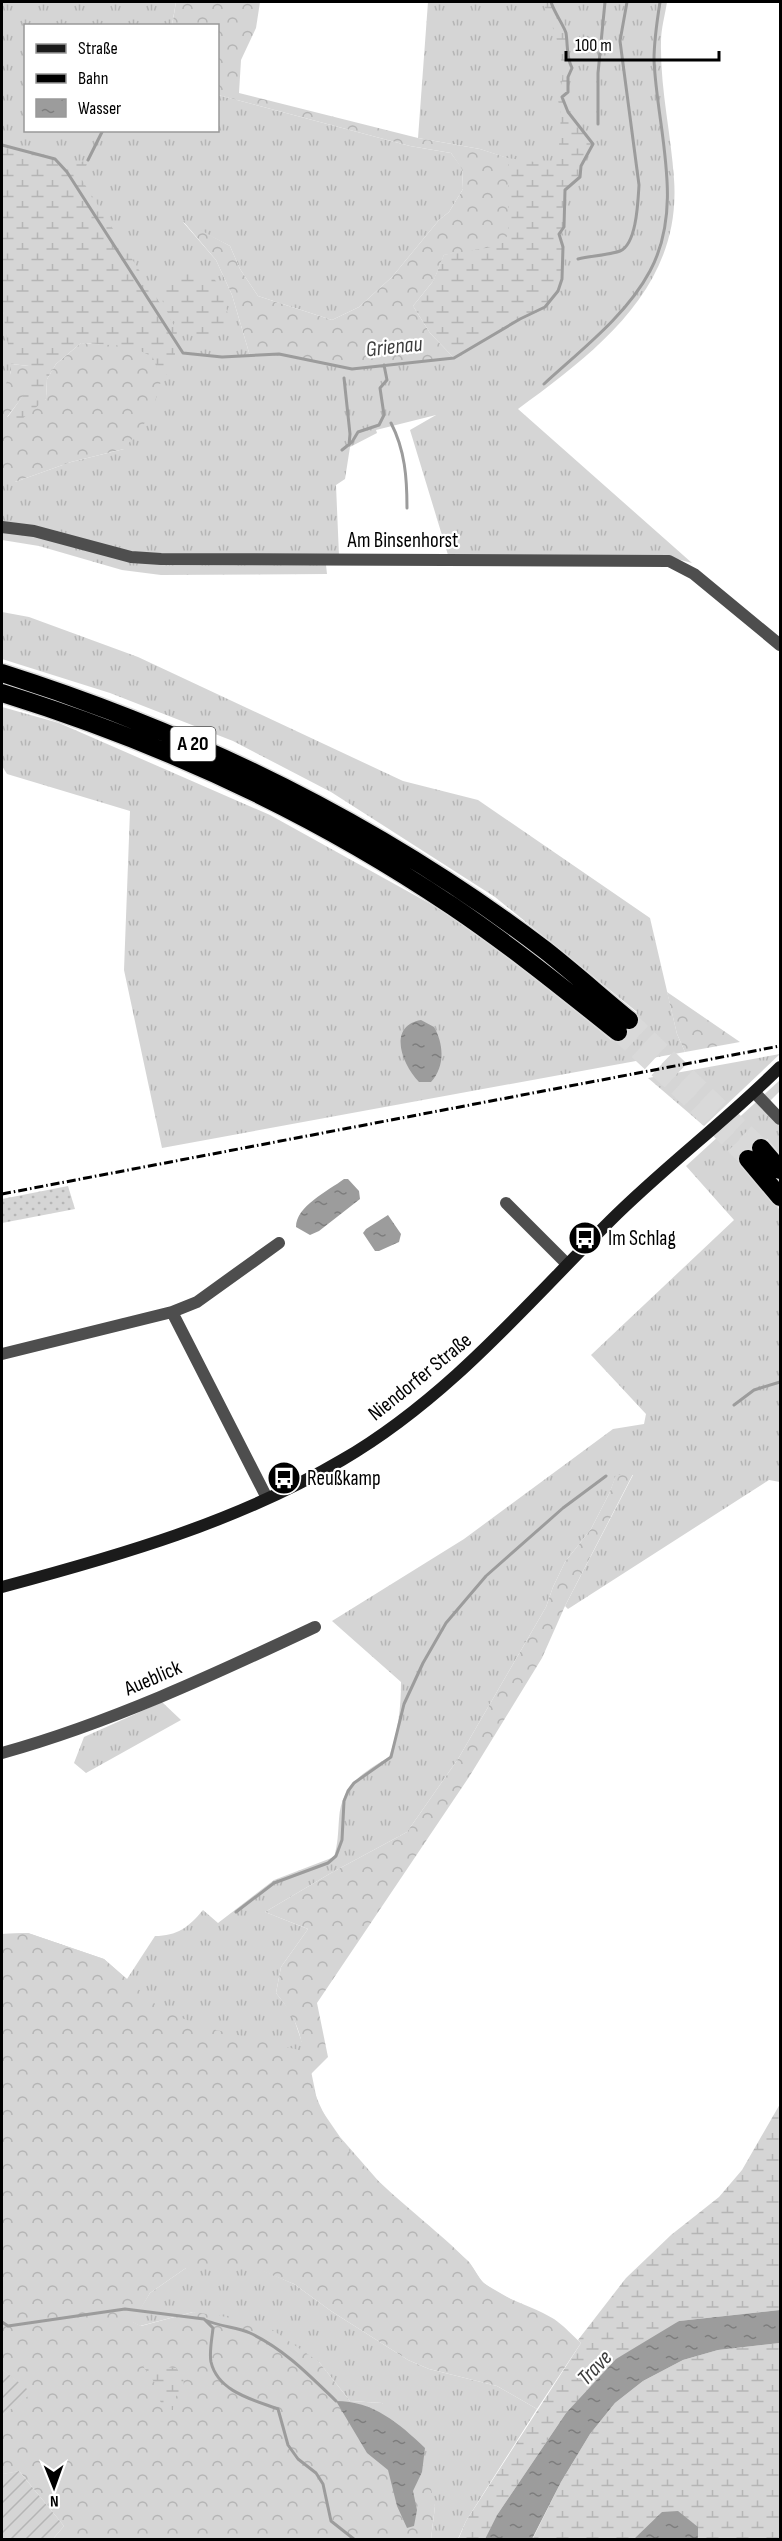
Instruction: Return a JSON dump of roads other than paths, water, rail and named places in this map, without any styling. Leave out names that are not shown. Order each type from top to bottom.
[{"type":"highway","name":"A 20","points":[[2,673],[91,703],[184,740],[298,793],[376,836],[460,890],[545,951],[623,1026],[451,906],[364,852],[287,809],[218,775],[144,743],[2,693]]},
{"type":"highway","points":[[780,1170],[755,1154],[780,1197]]},
{"type":"main road","name":"Niendorfer Straße","points":[[2,1587],[152,1545],[267,1498],[342,1461],[396,1424],[479,1356],[612,1219],[755,1093],[780,1067]]},
{"type":"street","name":"Am Binsenhorst","points":[[2,527],[34,531],[123,556],[162,559],[643,559],[669,561],[694,574],[780,645]]},
{"type":"street","points":[[755,1093],[780,1119]]},
{"type":"street","points":[[506,1203],[567,1264]]},
{"type":"street","points":[[2,1354],[172,1312],[197,1302],[279,1243]]},
{"type":"street","points":[[172,1312],[267,1498]]},
{"type":"street","name":"Aueblick","points":[[2,1753],[62,1737],[162,1696],[315,1627]]},
{"type":"water","points":[[421,1020],[434,1027],[440,1041],[441,1062],[431,1082],[419,1082],[413,1075],[407,1066],[401,1047],[404,1030],[410,1024]]},
{"type":"water","points":[[344,1179],[348,1179],[359,1191],[360,1199],[319,1231],[310,1235],[296,1227],[297,1219],[307,1206]]},
{"type":"water","points":[[388,1215],[401,1234],[399,1242],[375,1251],[363,1233]]},
{"type":"water","points":[[780,2310],[780,2343],[718,2350],[683,2360],[643,2381],[615,2403],[590,2434],[561,2482],[532,2539],[485,2539],[497,2515],[566,2413],[616,2359],[679,2321]]},
{"type":"water","points":[[336,2401],[374,2409],[395,2422],[425,2448],[422,2472],[413,2491],[417,2510],[414,2526],[407,2528],[397,2506],[388,2470],[367,2453]]},
{"type":"water","points":[[678,2511],[698,2527],[698,2539],[634,2539],[662,2512]]},
{"type":"waterway","name":"Grienau","points":[[2,145],[55,159],[67,172],[183,353],[222,357],[279,354],[352,369],[454,358],[545,307],[558,291],[562,279],[563,247],[559,234],[564,227],[565,190],[580,177],[581,166],[593,144],[568,112],[562,97],[568,92],[568,77],[572,68],[566,33],[551,2]]},
{"type":"waterway","points":[[598,124],[598,73],[605,2]]},
{"type":"waterway","points":[[578,259],[620,251],[630,240],[636,221],[639,185],[620,41],[627,2]]},
{"type":"waterway","points":[[544,384],[602,332],[629,303],[650,271],[660,246],[666,220],[667,194],[654,60],[660,2]]},
{"type":"waterway","points":[[88,160],[102,132]]},
{"type":"waterway","points":[[342,450],[352,442],[358,432],[379,425],[384,415],[380,388],[387,380],[384,365]]},
{"type":"waterway","points":[[344,378],[350,434],[349,445]]},
{"type":"waterway","points":[[391,423],[404,464],[407,508]]},
{"type":"waterway","points":[[734,1405],[754,1390],[780,1382]]},
{"type":"waterway","points":[[236,1912],[274,1883],[328,1863],[336,1856],[342,1840],[344,1801],[348,1791],[354,1783],[391,1757],[404,1704],[423,1663],[446,1623],[486,1576],[563,1508],[606,1476]]},
{"type":"waterway","points":[[2,2322],[8,2326],[125,2309],[204,2319],[213,2328],[210,2358],[221,2381],[248,2398],[278,2409],[288,2445],[298,2459],[316,2473],[323,2484],[331,2521],[355,2540]]},
{"type":"waterway","points":[[205,2320],[245,2331],[262,2339],[296,2363],[336,2401]]},
{"type":"tunnel","points":[[629,1020],[761,1148]]},
{"type":"tunnel","points":[[618,1032],[689,1098],[748,1159]]},
{"type":"railway","points":[[2,1194],[780,1046]]},
{"type":"place","name":"Im Schlag","points":[[585,1238]]},
{"type":"place","name":"Reußkamp","points":[[284,1478]]},
{"type":"water label","name":"Trave","points":[[595,2368]]}]
